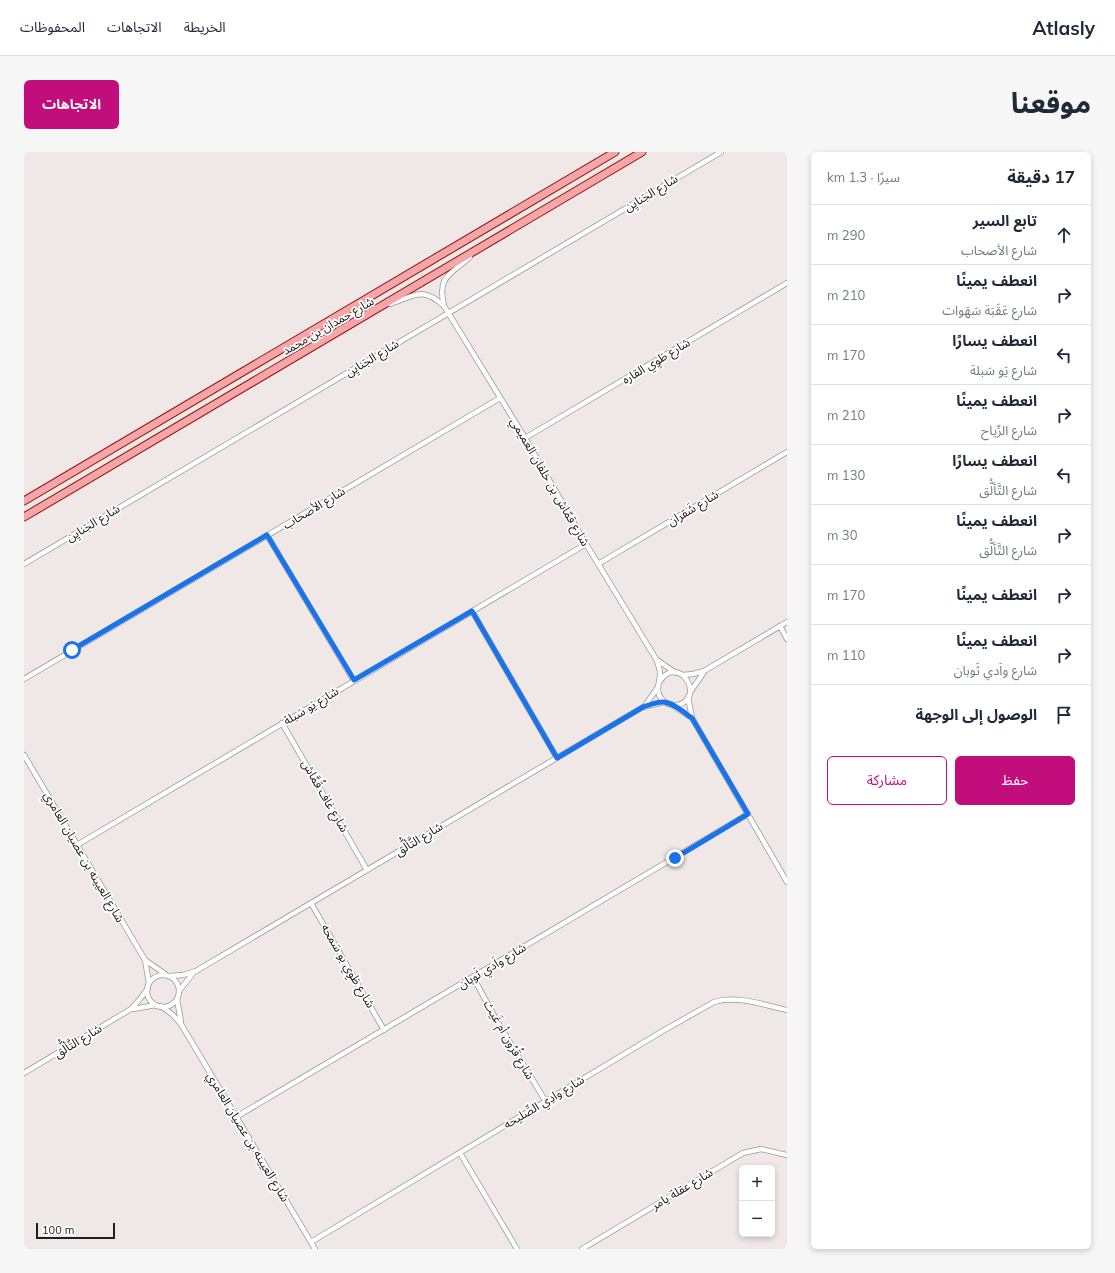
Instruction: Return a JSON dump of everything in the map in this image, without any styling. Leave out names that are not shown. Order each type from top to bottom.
[{"type":"main road","name":"شارع حمدان بن محمد","points":[[24,501],[615,152]]},
{"type":"main road","name":"شارع حمدان بن محمد","points":[[24,517],[642,152]]},
{"type":"street","name":"شارع الجَنايِن","points":[[24,564],[721,152]]},
{"type":"street","name":"شارع قمّاش بن خلفان العميمي","points":[[476,250],[444,280],[441,292],[444,306],[525,438],[586,544],[656,659],[660,670],[660,681]]},
{"type":"street","name":"شارع طَوِي القاره","points":[[525,438],[787,283]]},
{"type":"street","points":[[384,305],[414,295],[423,294],[434,298],[444,306]]},
{"type":"street","name":"شارع الأصحاب","points":[[24,679],[500,398]]},
{"type":"street","name":"شارع شَقران","points":[[598,564],[787,452]]},
{"type":"street","points":[[267,535],[354,680]]},
{"type":"street","name":"شارع يَو سَبلة","points":[[77,845],[586,544]]},
{"type":"street","points":[[472,611],[557,758]]},
{"type":"street","points":[[692,718],[664,702],[660,697],[658,687],[660,681],[665,675],[676,673],[682,675],[693,674],[704,671],[787,622]]},
{"type":"street","points":[[780,626],[787,638]]},
{"type":"street","name":"شارع قمّاش بن خلفان العميمي","points":[[656,659],[676,673]]},
{"type":"street","points":[[671,705],[683,702],[704,671]]},
{"type":"street","points":[[682,675],[689,682],[692,718],[787,880]]},
{"type":"street","name":"شارع التَّألُّق","points":[[643,707],[658,687]]},
{"type":"street","name":"شارع التَّألُّق","points":[[168,976],[183,975],[196,971],[643,707],[664,702]]},
{"type":"street","name":"شارع غاف قُمَّاش","points":[[282,723],[367,870]]},
{"type":"street","name":"شارع العيينه بن عصيان العامري","points":[[24,755],[145,960],[148,985]]},
{"type":"street","name":"شارع واَدي ثَوبان","points":[[236,1117],[748,814]]},
{"type":"street","name":"شارع طَوِي بو سَمحه","points":[[312,903],[384,1030]]},
{"type":"street","name":"شارع العيينه بن عصيان العامري","points":[[145,960],[168,976]]},
{"type":"street","name":"شارع التَّألُّق","points":[[179,991],[196,971]]},
{"type":"street","points":[[157,976],[168,976],[176,981],[179,991],[177,999],[168,1006],[158,1006],[148,996],[148,985],[157,976]]},
{"type":"street","name":"شارع قُرُون أم غَيث","points":[[473,977],[497,1021],[546,1102]]},
{"type":"street","name":"شارع التَّألُّق","points":[[24,1073],[131,1010],[140,999],[148,985]]},
{"type":"street","name":"شارع العيينه بن عصيان العامري","points":[[177,999],[182,1024]]},
{"type":"street","name":"شارع وادِي الصِّليحه","points":[[311,1242],[667,1028],[714,1002],[727,999],[738,1000],[787,1010]]},
{"type":"street","name":"شارع التَّألُّق","points":[[131,1010],[158,1006]]},
{"type":"street","name":"شارع العيينه بن عصيان العامري","points":[[158,1006],[172,1014],[182,1024],[315,1249]]},
{"type":"street","name":"شارع عقلة يامر","points":[[582,1249],[743,1153],[761,1149],[787,1155]]},
{"type":"street","points":[[460,1153],[517,1249]]},
{"type":"route","points":[[72,650],[267,535],[354,680],[472,611],[557,758],[648,705],[664,702],[677,708],[692,718],[748,814],[675,858]]}]
